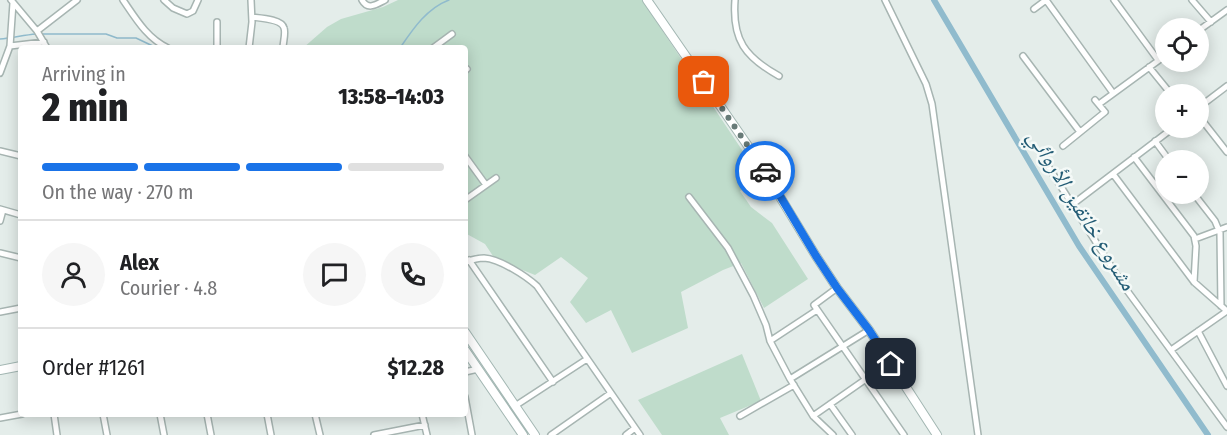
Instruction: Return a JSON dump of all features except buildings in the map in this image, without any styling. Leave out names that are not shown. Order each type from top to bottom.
[{"type":"street","points":[[123,0],[145,31],[153,40],[162,45]]},
{"type":"street","points":[[164,0],[173,8],[187,14],[193,11],[198,0]]},
{"type":"street","points":[[249,45],[252,17],[250,0]]},
{"type":"street","points":[[362,0],[370,6],[385,0]]},
{"type":"street","points":[[735,0],[734,24],[742,45],[753,59],[779,76]]},
{"type":"street","points":[[885,0],[926,84],[932,104],[978,435]]},
{"type":"street","points":[[1034,9],[1046,0],[1113,93]]},
{"type":"street","points":[[1114,0],[1155,56]]},
{"type":"street","points":[[1192,0],[1211,22],[1227,10]]},
{"type":"street","points":[[37,31],[73,1]]},
{"type":"street","points":[[649,1],[757,159],[816,256],[869,330],[937,435]]},
{"type":"street","points":[[12,2],[46,45]]},
{"type":"street","points":[[0,73],[9,45],[12,2]]},
{"type":"street","points":[[252,17],[282,24],[283,45]]},
{"type":"street","points":[[217,22],[217,45]]},
{"type":"street","points":[[437,45],[452,34]]},
{"type":"street","points":[[9,45],[46,45]]},
{"type":"street","points":[[1023,56],[1080,132]]},
{"type":"street","points":[[1063,146],[1105,112],[1097,102],[1155,62]]},
{"type":"street","points":[[1149,67],[1162,84]]},
{"type":"street","points":[[1209,100],[1227,86]]},
{"type":"street","points":[[1209,129],[1227,152]]},
{"type":"street","points":[[1073,204],[1159,138]]},
{"type":"street","points":[[1155,141],[1162,150]]},
{"type":"street","points":[[0,151],[18,155]]},
{"type":"street","points":[[1134,157],[1195,239],[1194,282]]},
{"type":"street","points":[[468,160],[486,185]]},
{"type":"street","points":[[1046,163],[1123,285],[1227,427]]},
{"type":"street","points":[[1113,174],[1194,282],[1227,311],[1171,350]]},
{"type":"street","points":[[468,199],[496,178]]},
{"type":"street","points":[[689,196],[728,248],[753,295],[770,341],[790,380],[813,416],[833,435]]},
{"type":"street","points":[[1202,204],[1215,221],[1221,237],[1221,306]]},
{"type":"street","points":[[0,222],[1,210],[18,214]]},
{"type":"street","points":[[1195,239],[1227,227]]},
{"type":"street","points":[[0,253],[18,257]]},
{"type":"street","points":[[468,261],[484,258],[494,260],[532,281],[640,435]]},
{"type":"street","points":[[468,262],[553,382]]},
{"type":"street","points":[[837,288],[814,305],[904,435]]},
{"type":"street","points":[[0,312],[18,309]]},
{"type":"street","points":[[770,341],[817,310]]},
{"type":"street","points":[[790,380],[869,330]]},
{"type":"street","points":[[1198,331],[1227,386]]},
{"type":"street","points":[[468,336],[535,435]]},
{"type":"street","points":[[468,355],[523,435]]},
{"type":"street","points":[[515,406],[587,359]]},
{"type":"street","points":[[813,416],[891,364]]},
{"type":"street","points":[[0,370],[18,367]]},
{"type":"street","points":[[1218,368],[1227,368]]},
{"type":"street","points":[[468,371],[478,369]]},
{"type":"street","points":[[740,416],[794,385]]},
{"type":"street","points":[[495,393],[503,388]]},
{"type":"street","points":[[551,435],[611,393]]},
{"type":"street","points":[[830,404],[852,435]]},
{"type":"street","points":[[468,413],[472,435]]},
{"type":"street","points":[[0,418],[18,415]]},
{"type":"street","points":[[54,417],[57,435]]},
{"type":"street","points":[[103,417],[106,435]]},
{"type":"street","points":[[161,417],[164,435]]},
{"type":"street","points":[[208,417],[211,435]]},
{"type":"street","points":[[268,417],[271,435]]},
{"type":"street","points":[[316,417],[320,435]]},
{"type":"street","points":[[424,417],[427,435]]},
{"type":"street","points":[[374,435],[425,425]]},
{"type":"street","points":[[626,435],[635,428]]},
{"type":"green space","points":[[398,0],[642,0],[762,180],[740,191],[751,207],[772,223],[808,279],[764,308],[741,263],[723,270],[681,292],[688,328],[632,353],[611,310],[586,323],[570,302],[588,278],[561,257],[535,275],[495,259],[485,244],[468,235],[468,45],[306,45],[327,27],[341,19],[383,7]]},
{"type":"green space","points":[[742,354],[761,401],[720,418],[729,435],[662,435],[638,400]]},
{"type":"waterway","points":[[402,45],[427,14],[449,0]]},
{"type":"waterway","name":"مشروع خانقين الأروائي","points":[[934,0],[1079,246],[1208,435]]},
{"type":"waterway","points":[[0,39],[36,34]]},
{"type":"waterway","points":[[41,34],[106,34],[117,38],[136,38],[151,45]]},
{"type":"way so far","points":[[704,82],[765,171]]},
{"type":"route","points":[[765,171],[816,256],[891,364]]}]
